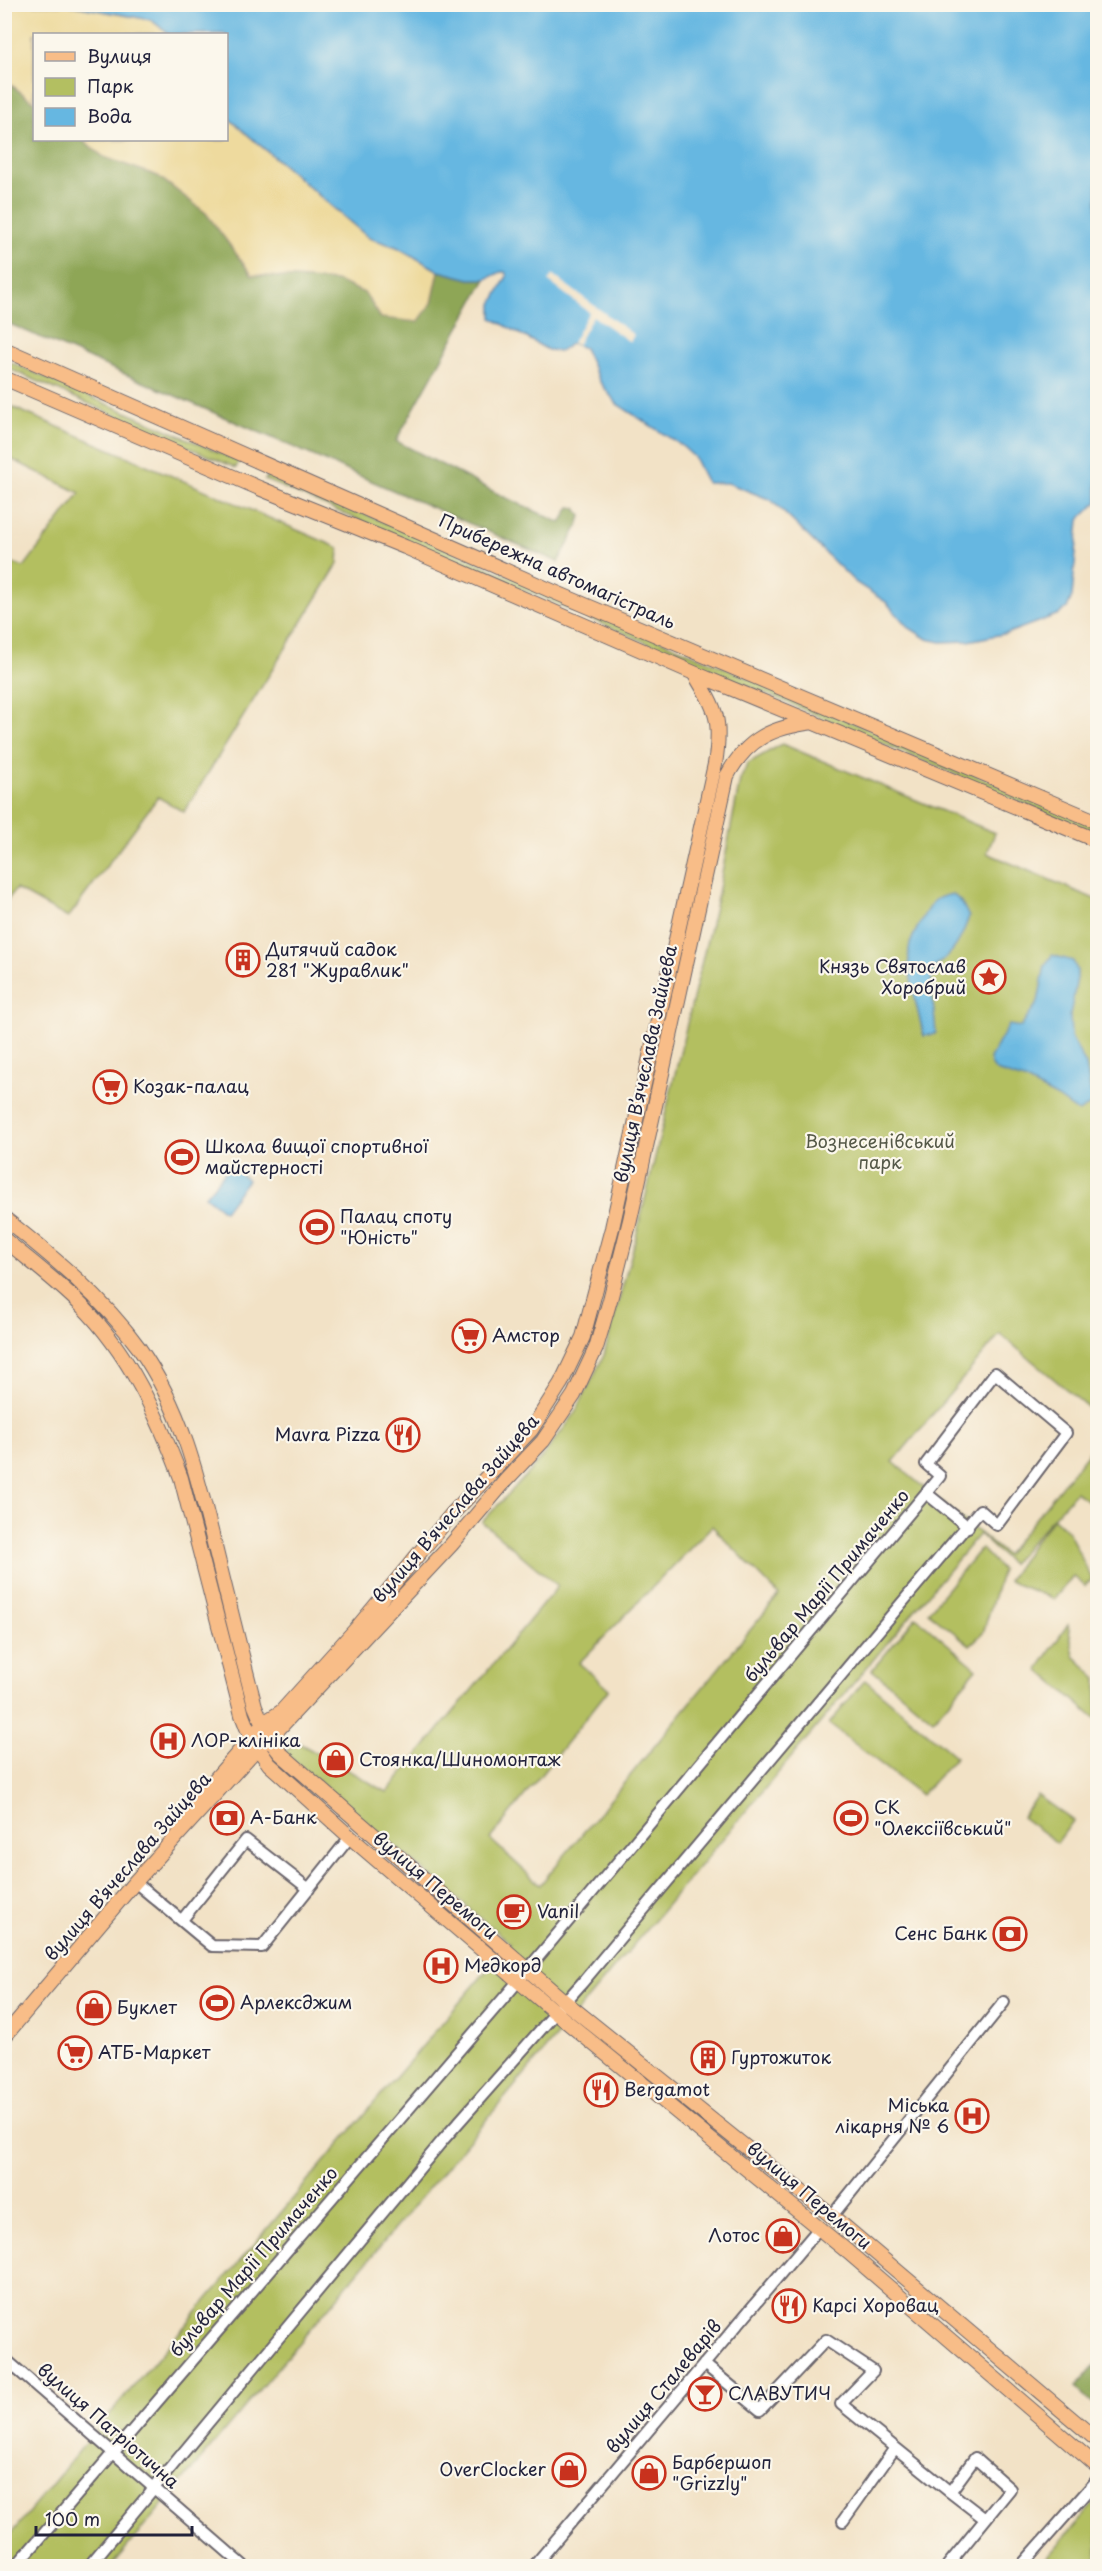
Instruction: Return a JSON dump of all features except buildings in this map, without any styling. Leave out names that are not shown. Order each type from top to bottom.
[{"type":"main road","name":"Прибережна автомагістраль","points":[[4,349],[552,591],[1098,822]]},
{"type":"main road","name":"Прибережна автомагістраль","points":[[4,378],[260,488],[405,547],[694,673],[1098,841]]},
{"type":"main road","points":[[232,476],[243,469],[247,462],[244,456]]},
{"type":"main road","points":[[260,488],[251,473],[253,465],[264,464]]},
{"type":"main road","name":"вулиця Вʼячеслава Зайцева","points":[[266,1733],[281,1712],[356,1629],[451,1515],[531,1430],[561,1383],[583,1336],[612,1228],[715,764],[720,734],[714,708],[694,673]]},
{"type":"main road","name":"вулиця Вʼячеслава Зайцева","points":[[4,2026],[254,1743],[451,1545],[506,1480],[543,1442],[574,1395],[596,1348],[621,1254],[727,776],[736,758],[769,732],[789,725],[814,722]]},
{"type":"main road","name":"вулиця Перемоги","points":[[4,1218],[93,1293],[130,1337],[172,1404],[188,1444],[241,1654],[266,1733],[280,1753],[541,1990],[1098,2467]]},
{"type":"main road","name":"вулиця Перемоги","points":[[4,1239],[82,1307],[114,1345],[133,1373],[156,1416],[181,1478],[242,1715],[254,1743],[269,1764],[350,1837],[524,1975]]},
{"type":"main road","points":[[114,1345],[126,1344],[130,1337]]},
{"type":"main road","points":[[133,1373],[132,1369],[137,1362],[149,1364]]},
{"type":"main road","name":"вулиця Вʼячеслава Зайцева","points":[[4,2037],[254,1743]]},
{"type":"main road","name":"вулиця Перемоги","points":[[561,2007],[831,2217],[1098,2441]]},
{"type":"street","points":[[88,2566],[443,2140],[561,2007],[980,1510],[998,1525],[1066,1433],[995,1373],[926,1464],[940,1476],[926,1493]]},
{"type":"street","name":"бульвар Марії Примаченко","points":[[16,2566],[524,1975],[926,1493],[968,1527]]},
{"type":"street","points":[[135,1881],[212,1946],[262,1947],[350,1837]]},
{"type":"street","points":[[182,1920],[246,1840],[309,1889]]},
{"type":"street","points":[[831,2217],[1004,2002]]},
{"type":"street","name":"вулиця Сталеварів","points":[[534,2566],[819,2228]]},
{"type":"street","points":[[704,2364],[760,2410],[826,2340],[873,2371],[842,2404],[985,2519]]},
{"type":"street","name":"вулиця Патріотична","points":[[4,2358],[244,2566]]},
{"type":"street","points":[[843,2521],[895,2448]]},
{"type":"street","points":[[950,2492],[975,2458],[1010,2488],[948,2565],[950,2566]]},
{"type":"street","points":[[1021,2566],[1098,2480]]},
{"type":"green space","points":[[4,80],[33,101],[33,141],[83,141],[104,157],[158,176],[206,213],[252,275],[337,281],[365,293],[381,318],[432,303],[439,271],[470,279],[486,279],[396,441],[502,496],[561,523],[570,507],[576,508],[581,516],[578,526],[558,562],[5,322]]},
{"type":"green space","points":[[5,360],[239,461],[236,468],[5,367]]},
{"type":"green space","points":[[5,404],[339,548],[338,564],[184,812],[158,797],[68,918],[16,889],[5,903],[4,561],[24,567],[80,493],[5,456]]},
{"type":"green space","points":[[269,473],[1097,827],[1097,835],[265,480]]},
{"type":"green space","name":"Вознесенівський парк","points":[[782,744],[995,833],[987,853],[1097,900],[1097,1415],[1000,1334],[893,1462],[1006,1555],[1097,1442],[1097,1501],[1089,1502],[1076,1492],[1011,1564],[979,1534],[111,2566],[5,2566],[5,2541],[510,1943],[284,1753],[297,1742],[387,1792],[558,1586],[482,1522],[535,1466],[574,1415],[604,1355],[635,1241],[718,894],[740,780],[748,763]],"holes":[[[712,1526],[779,1595],[540,1885],[490,1839],[609,1689],[579,1663]]]},
{"type":"green space","points":[[1054,1518],[1068,1531],[1092,1579],[1085,1586],[1073,1576],[1054,1599],[1008,1581],[1033,1543]]},
{"type":"green space","points":[[981,1548],[1002,1570],[983,1633],[970,1645],[928,1612]]},
{"type":"green space","points":[[916,1617],[977,1669],[933,1720],[872,1670]]},
{"type":"green space","points":[[1068,1624],[1074,1656],[1097,1678],[1097,1720],[1038,1669]]},
{"type":"green space","points":[[865,1680],[956,1757],[921,1795],[829,1724]]},
{"type":"green space","points":[[1037,1795],[1073,1821],[1057,1843],[1022,1817]]},
{"type":"green space","points":[[1097,2362],[1097,2407],[1076,2387]]},
{"type":"green space","points":[[1097,2501],[1097,2566],[1039,2566]]},
{"type":"sand","points":[[4,5],[69,5],[151,20],[168,33],[33,33],[33,101],[5,80]]},
{"type":"sand","points":[[228,118],[369,238],[397,247],[439,271],[432,303],[418,322],[381,318],[365,293],[337,281],[252,275],[206,213],[158,176],[104,157],[83,141],[228,141]]},
{"type":"water","points":[[69,5],[1097,5],[1097,502],[1079,520],[1072,596],[1067,608],[1059,614],[1008,633],[968,641],[941,642],[927,639],[908,627],[886,602],[855,582],[771,500],[728,483],[707,483],[694,457],[681,445],[617,404],[600,382],[584,348],[572,343],[560,351],[548,350],[492,318],[492,304],[507,276],[505,272],[486,279],[470,279],[439,271],[397,247],[369,238],[228,118],[228,33],[168,33],[151,20]]},
{"type":"water","points":[[953,894],[962,903],[969,917],[956,945],[948,956],[935,966],[931,981],[936,1033],[924,1036],[910,976],[910,944],[931,904],[941,897]]},
{"type":"water","points":[[1052,955],[1073,961],[1077,970],[1070,1015],[1071,1037],[1086,1065],[1092,1101],[1089,1106],[1078,1112],[1058,1098],[1024,1080],[996,1071],[990,1058],[1009,1025],[1021,1027],[1038,1002],[1045,965]]},
{"type":"water","points":[[230,1166],[248,1180],[224,1211],[205,1196]]},
{"type":"pier","points":[[553,275],[634,335],[630,342],[593,316],[577,345],[572,343],[589,312],[548,281]]},
{"type":"place","name":"Дитячий садок 281 \"Журавлик\"","points":[[243,960]]},
{"type":"place","name":"Князь Святослав Хоробрий","points":[[989,977]]},
{"type":"place","name":"Козак-палац","points":[[110,1087]]},
{"type":"place","name":"Школа вищої спортивної майстерності","points":[[182,1157]]},
{"type":"place","name":"Палац споту \"Юність\"","points":[[317,1227]]},
{"type":"place","name":"Амстор","points":[[469,1336]]},
{"type":"place","name":"Mavra Pizza","points":[[403,1435]]},
{"type":"place","name":"ЛОР-клініка","points":[[168,1741]]},
{"type":"place","name":"Стоянка/Шиномонтаж","points":[[336,1760]]},
{"type":"place","name":"А-Банк","points":[[227,1818]]},
{"type":"place","name":"СК \"Олексіївський\"","points":[[851,1818]]},
{"type":"place","name":"Vanil","points":[[514,1912]]},
{"type":"place","name":"Сенс Банк","points":[[1010,1934]]},
{"type":"place","name":"Медкорд","points":[[441,1966]]},
{"type":"place","name":"Арлексджим","points":[[217,2003]]},
{"type":"place","name":"Буклет","points":[[94,2008]]},
{"type":"place","name":"АТБ-Маркет","points":[[75,2053]]},
{"type":"place","name":"Гуртожиток","points":[[708,2058]]},
{"type":"place","name":"Bergamot","points":[[601,2090]]},
{"type":"place","name":"Мiська лiкарня № 6","points":[[972,2116]]},
{"type":"place","name":"Лотос","points":[[783,2236]]},
{"type":"place","name":"Карсі Хоровац","points":[[789,2306]]},
{"type":"place","name":"СЛАВУТИЧ","points":[[705,2394]]},
{"type":"place","name":"OverClocker","points":[[569,2470]]},
{"type":"place","name":"Барбершоп \"Grizzly\"","points":[[649,2473]]}]
